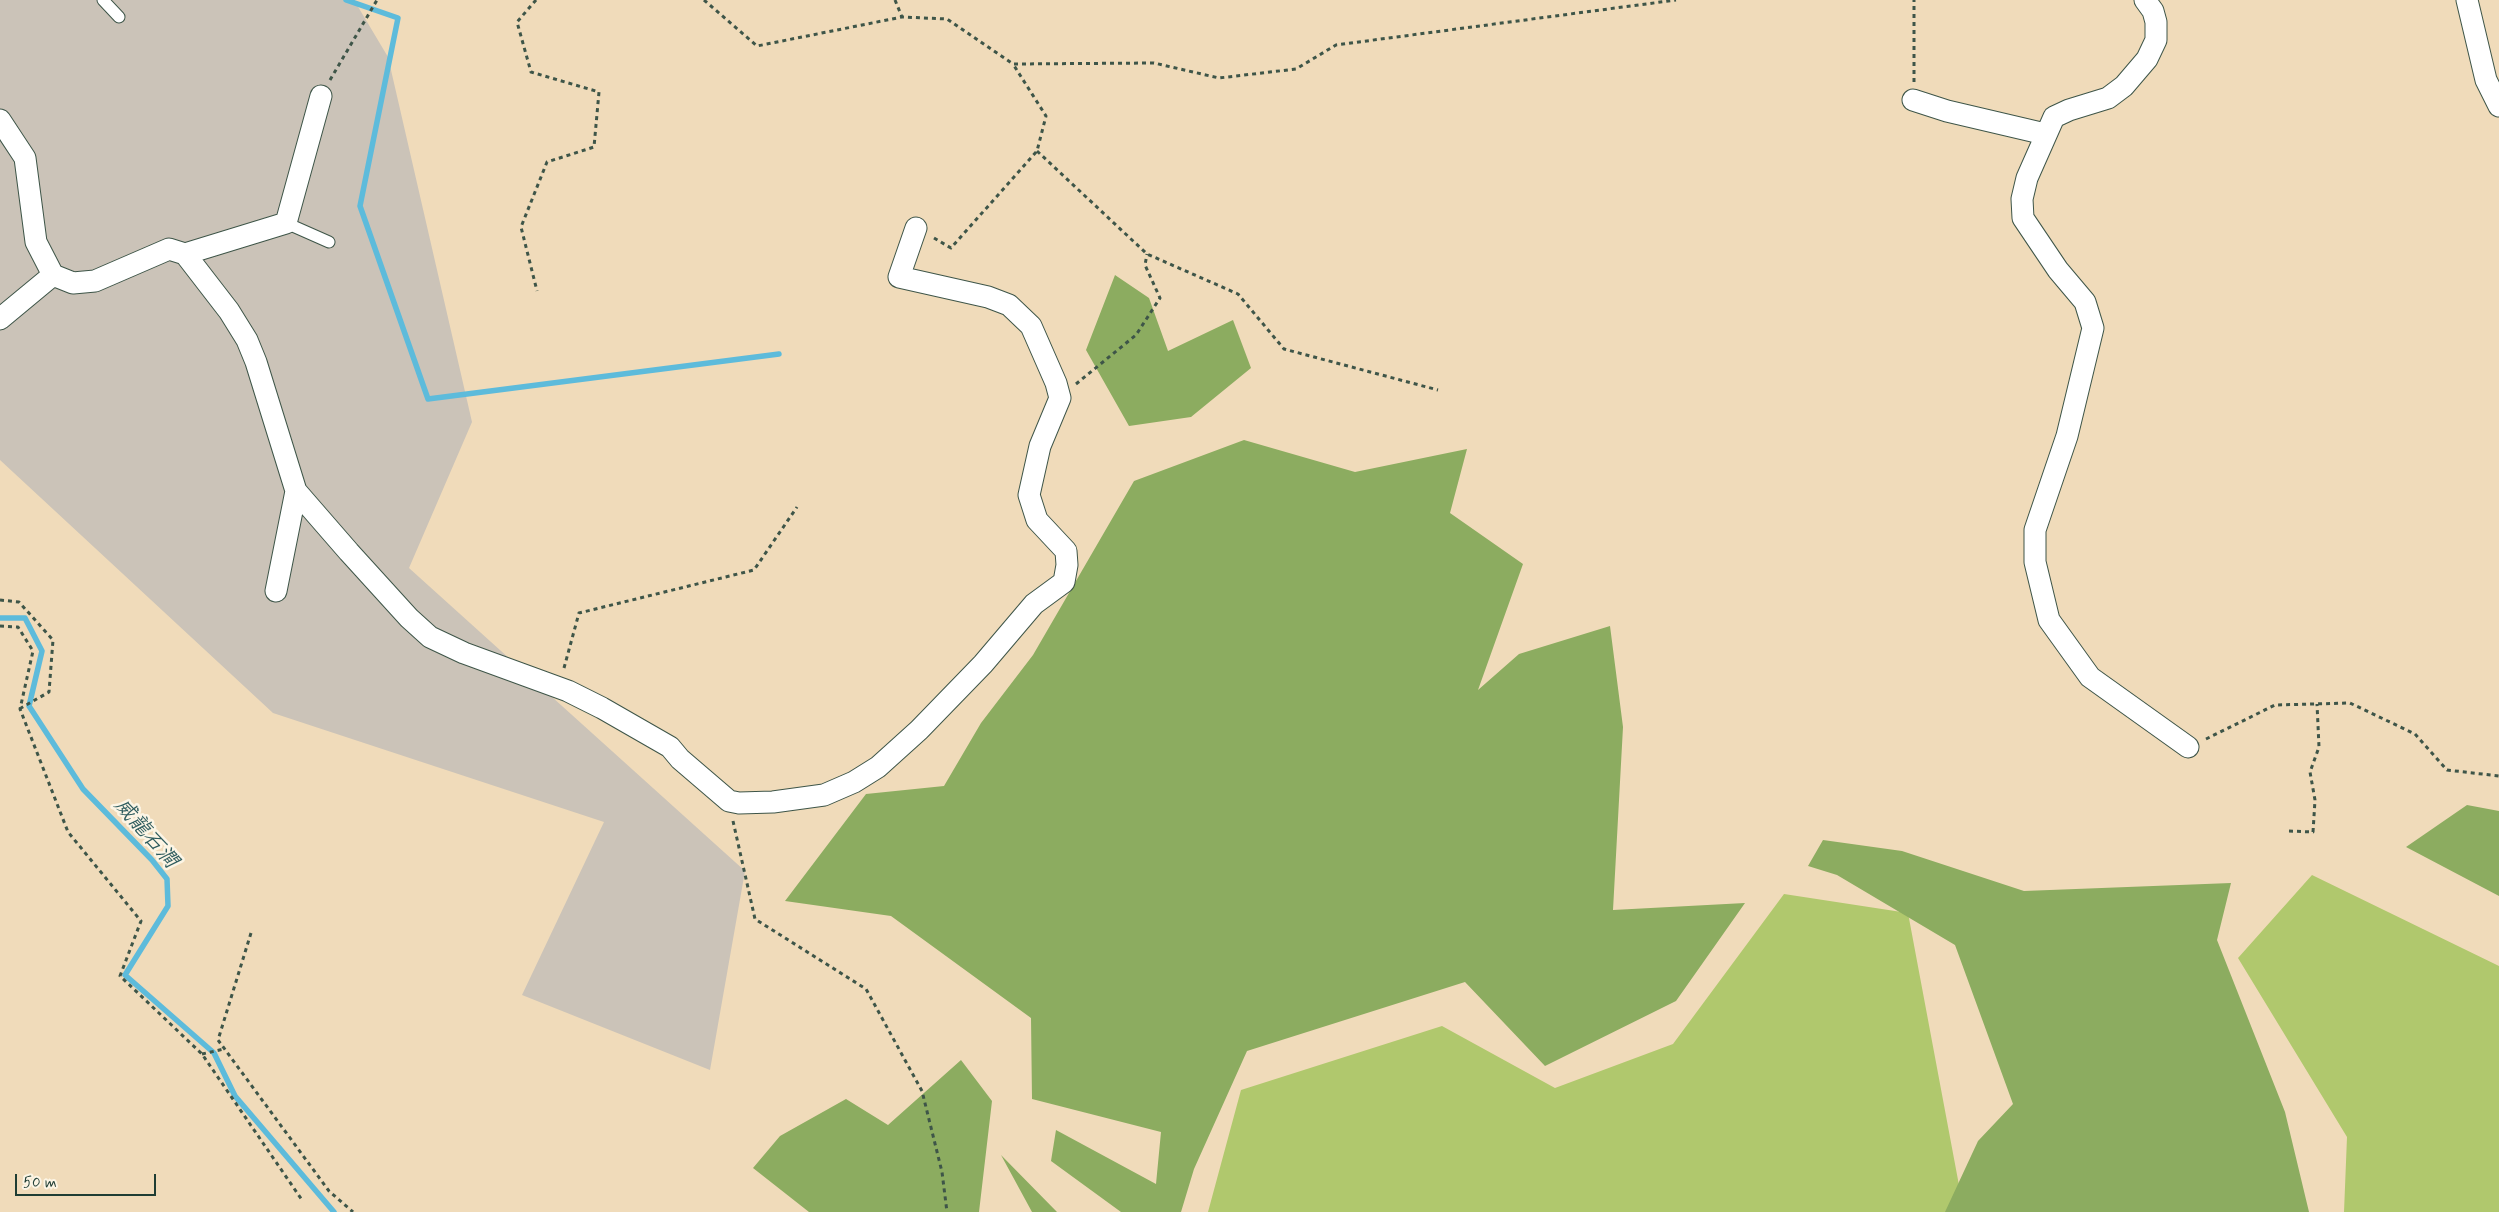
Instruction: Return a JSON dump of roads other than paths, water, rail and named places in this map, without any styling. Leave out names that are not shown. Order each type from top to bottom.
[{"type":"street","points":[[2145,0],[2153,11],[2156,22],[2156,40],[2147,59],[2124,86],[2108,98],[2054,117],[2027,178],[2022,199],[2024,218],[2058,270],[2085,302],[2093,328],[2067,436],[2035,530],[2035,562],[2049,620],[2090,677],[2188,748]]},
{"type":"street","points":[[2467,0],[2486,80],[2499,106]]},
{"type":"street","points":[[184,254],[286,223],[321,96]]},
{"type":"street","points":[[1913,100],[1947,111],[2045,134]]},
{"type":"street","points":[[0,120],[25,158],[36,242],[54,275],[73,283],[95,281],[169,249],[184,254],[229,311],[247,340],[256,362],[296,490],[409,618],[430,637],[464,653],[560,687],[670,747],[680,759],[728,801],[740,803],[772,802],[824,795],[854,782],[878,767],[920,730],[983,664],[1034,604],[1064,582],[1068,565],[1066,551],[1037,520],[1029,495],[1040,446],[1060,398],[1056,383],[1031,326],[1009,305],[988,297],[899,277],[916,228]]},
{"type":"street","points":[[0,319],[54,275]]},
{"type":"street","points":[[276,591],[296,490]]},
{"type":"lane","points":[[103,0],[119,17]]},
{"type":"lane","points":[[286,223],[329,242]]},
{"type":"waterway","points":[[346,0],[398,18],[360,206],[428,399],[779,354]]},
{"type":"waterway","name":"威龍石澗","points":[[0,618],[25,618],[42,651],[29,706],[83,789],[152,860],[167,879],[168,906],[125,975],[214,1053],[235,1096],[334,1212]]}]
